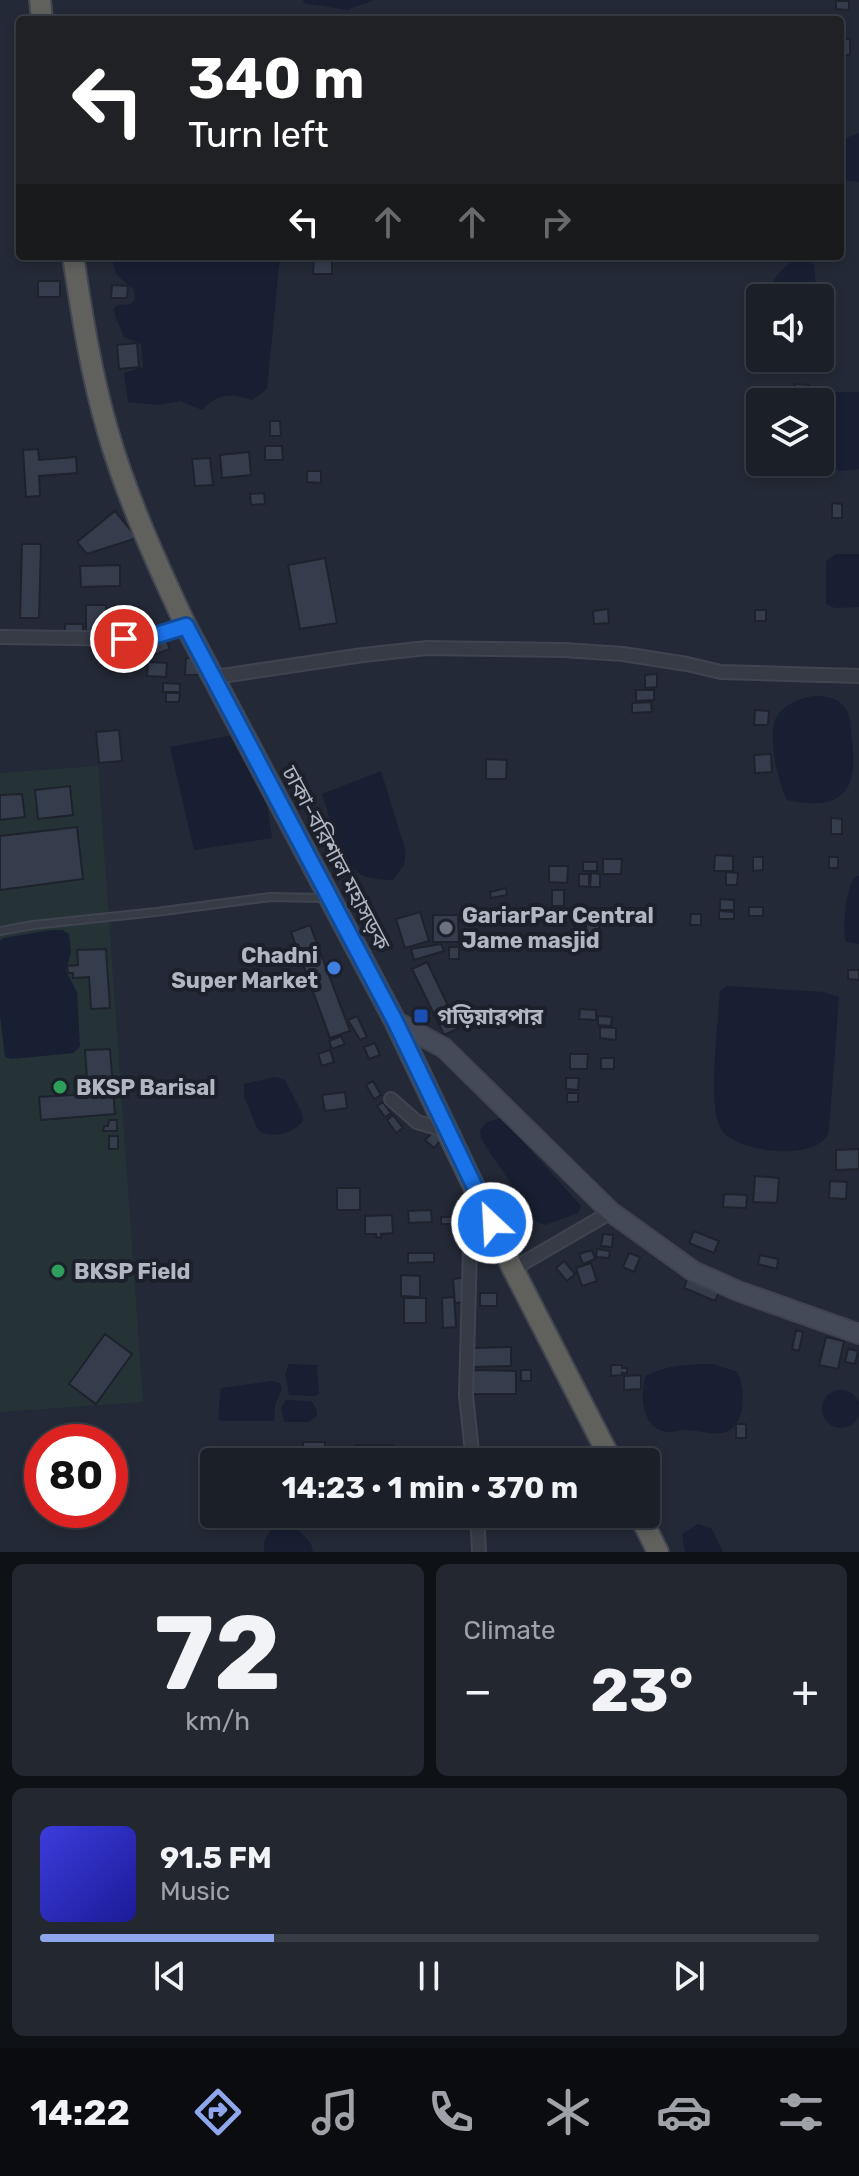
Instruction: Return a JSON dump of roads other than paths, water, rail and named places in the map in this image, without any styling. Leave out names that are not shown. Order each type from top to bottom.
[{"type":"highway","name":"ঢাকা-বরিশাল মহাসড়ক","points":[[74,260],[91,365],[108,433],[152,551],[186,626],[395,1021],[513,1269],[605,1448]]},
{"type":"highway","points":[[646,1528],[658,1552]]},
{"type":"main road","points":[[395,1021],[444,1048],[611,1212],[693,1271],[738,1291],[859,1334]]},
{"type":"street","points":[[0,637],[144,639],[186,626]]},
{"type":"street","points":[[215,677],[427,648],[564,650],[623,654],[721,672],[859,676]]},
{"type":"street","points":[[391,1099],[417,1122],[448,1131]]},
{"type":"street","points":[[472,1448],[466,1395],[471,1308],[471,1213],[481,1200]]},
{"type":"street","points":[[513,1269],[611,1212]]},
{"type":"street","points":[[478,1528],[479,1552]]},
{"type":"lane","points":[[0,931],[270,897],[330,898]]},
{"type":"water","points":[[303,0],[374,0],[347,10],[304,3]]},
{"type":"water","points":[[859,133],[859,182],[844,179],[844,139]]},
{"type":"water","points":[[112,260],[280,260],[267,389],[252,400],[237,396],[219,398],[202,410],[180,401],[159,405],[128,402],[124,373],[143,367],[141,344],[124,337],[115,316],[114,308],[131,304],[135,299],[134,290],[116,274]]},
{"type":"water","points":[[798,260],[808,261],[814,265],[816,284],[772,284],[787,266]]},
{"type":"water","points":[[834,392],[859,392],[859,469],[834,469]]},
{"type":"water","points":[[836,554],[859,554],[859,607],[835,608],[826,604],[826,561]]},
{"type":"water","points":[[814,696],[833,699],[847,711],[852,742],[852,775],[848,787],[832,800],[805,803],[787,800],[775,759],[773,736],[776,718],[787,706]]},
{"type":"water","points":[[238,734],[261,762],[272,838],[194,850],[170,747]]},
{"type":"water","points":[[381,771],[406,852],[404,865],[393,880],[364,876],[350,864],[335,835],[322,794]]},
{"type":"water","points":[[856,876],[859,876],[859,944],[846,942],[844,927],[847,898]]},
{"type":"water","points":[[51,930],[69,934],[71,952],[66,971],[77,992],[80,1046],[74,1053],[12,1059],[5,1057],[0,1016],[0,941]]},
{"type":"water","points":[[727,986],[824,992],[839,997],[829,1131],[822,1141],[810,1148],[795,1151],[759,1149],[743,1144],[721,1129],[715,1103],[714,1067],[720,991]]},
{"type":"water","points":[[275,1077],[285,1080],[303,1121],[288,1132],[276,1135],[258,1130],[244,1096],[244,1084]]},
{"type":"water","points":[[502,1118],[581,1206],[578,1213],[545,1225],[537,1222],[481,1139],[480,1130],[487,1122]]},
{"type":"water","points":[[289,1364],[317,1365],[319,1393],[316,1396],[289,1395],[285,1374]]},
{"type":"water","points":[[713,1364],[737,1372],[740,1378],[742,1405],[732,1429],[715,1433],[687,1430],[665,1432],[650,1422],[644,1407],[646,1376],[670,1367]]},
{"type":"water","points":[[272,1381],[280,1383],[282,1389],[275,1405],[274,1421],[221,1421],[218,1418],[221,1388]]},
{"type":"water","points":[[841,1390],[855,1395],[860,1409],[855,1423],[841,1428],[827,1423],[822,1409],[827,1395]]},
{"type":"water","points":[[286,1400],[311,1401],[317,1416],[309,1422],[284,1422],[281,1408]]},
{"type":"water","points":[[698,1524],[712,1529],[723,1552],[685,1552],[682,1534]]},
{"type":"water","points":[[272,1528],[297,1528],[311,1544],[313,1552],[264,1552],[264,1542]]},
{"type":"place","name":"GariarPar Central Jame masjid","points":[[446,928]]},
{"type":"place","name":"Chadni Super Market","points":[[334,968]]},
{"type":"place","name":"গড়িয়ারপার","points":[[421,1016]]},
{"type":"place","name":"BKSP Barisal","points":[[60,1087]]},
{"type":"place","name":"BKSP Field","points":[[58,1271]]}]
